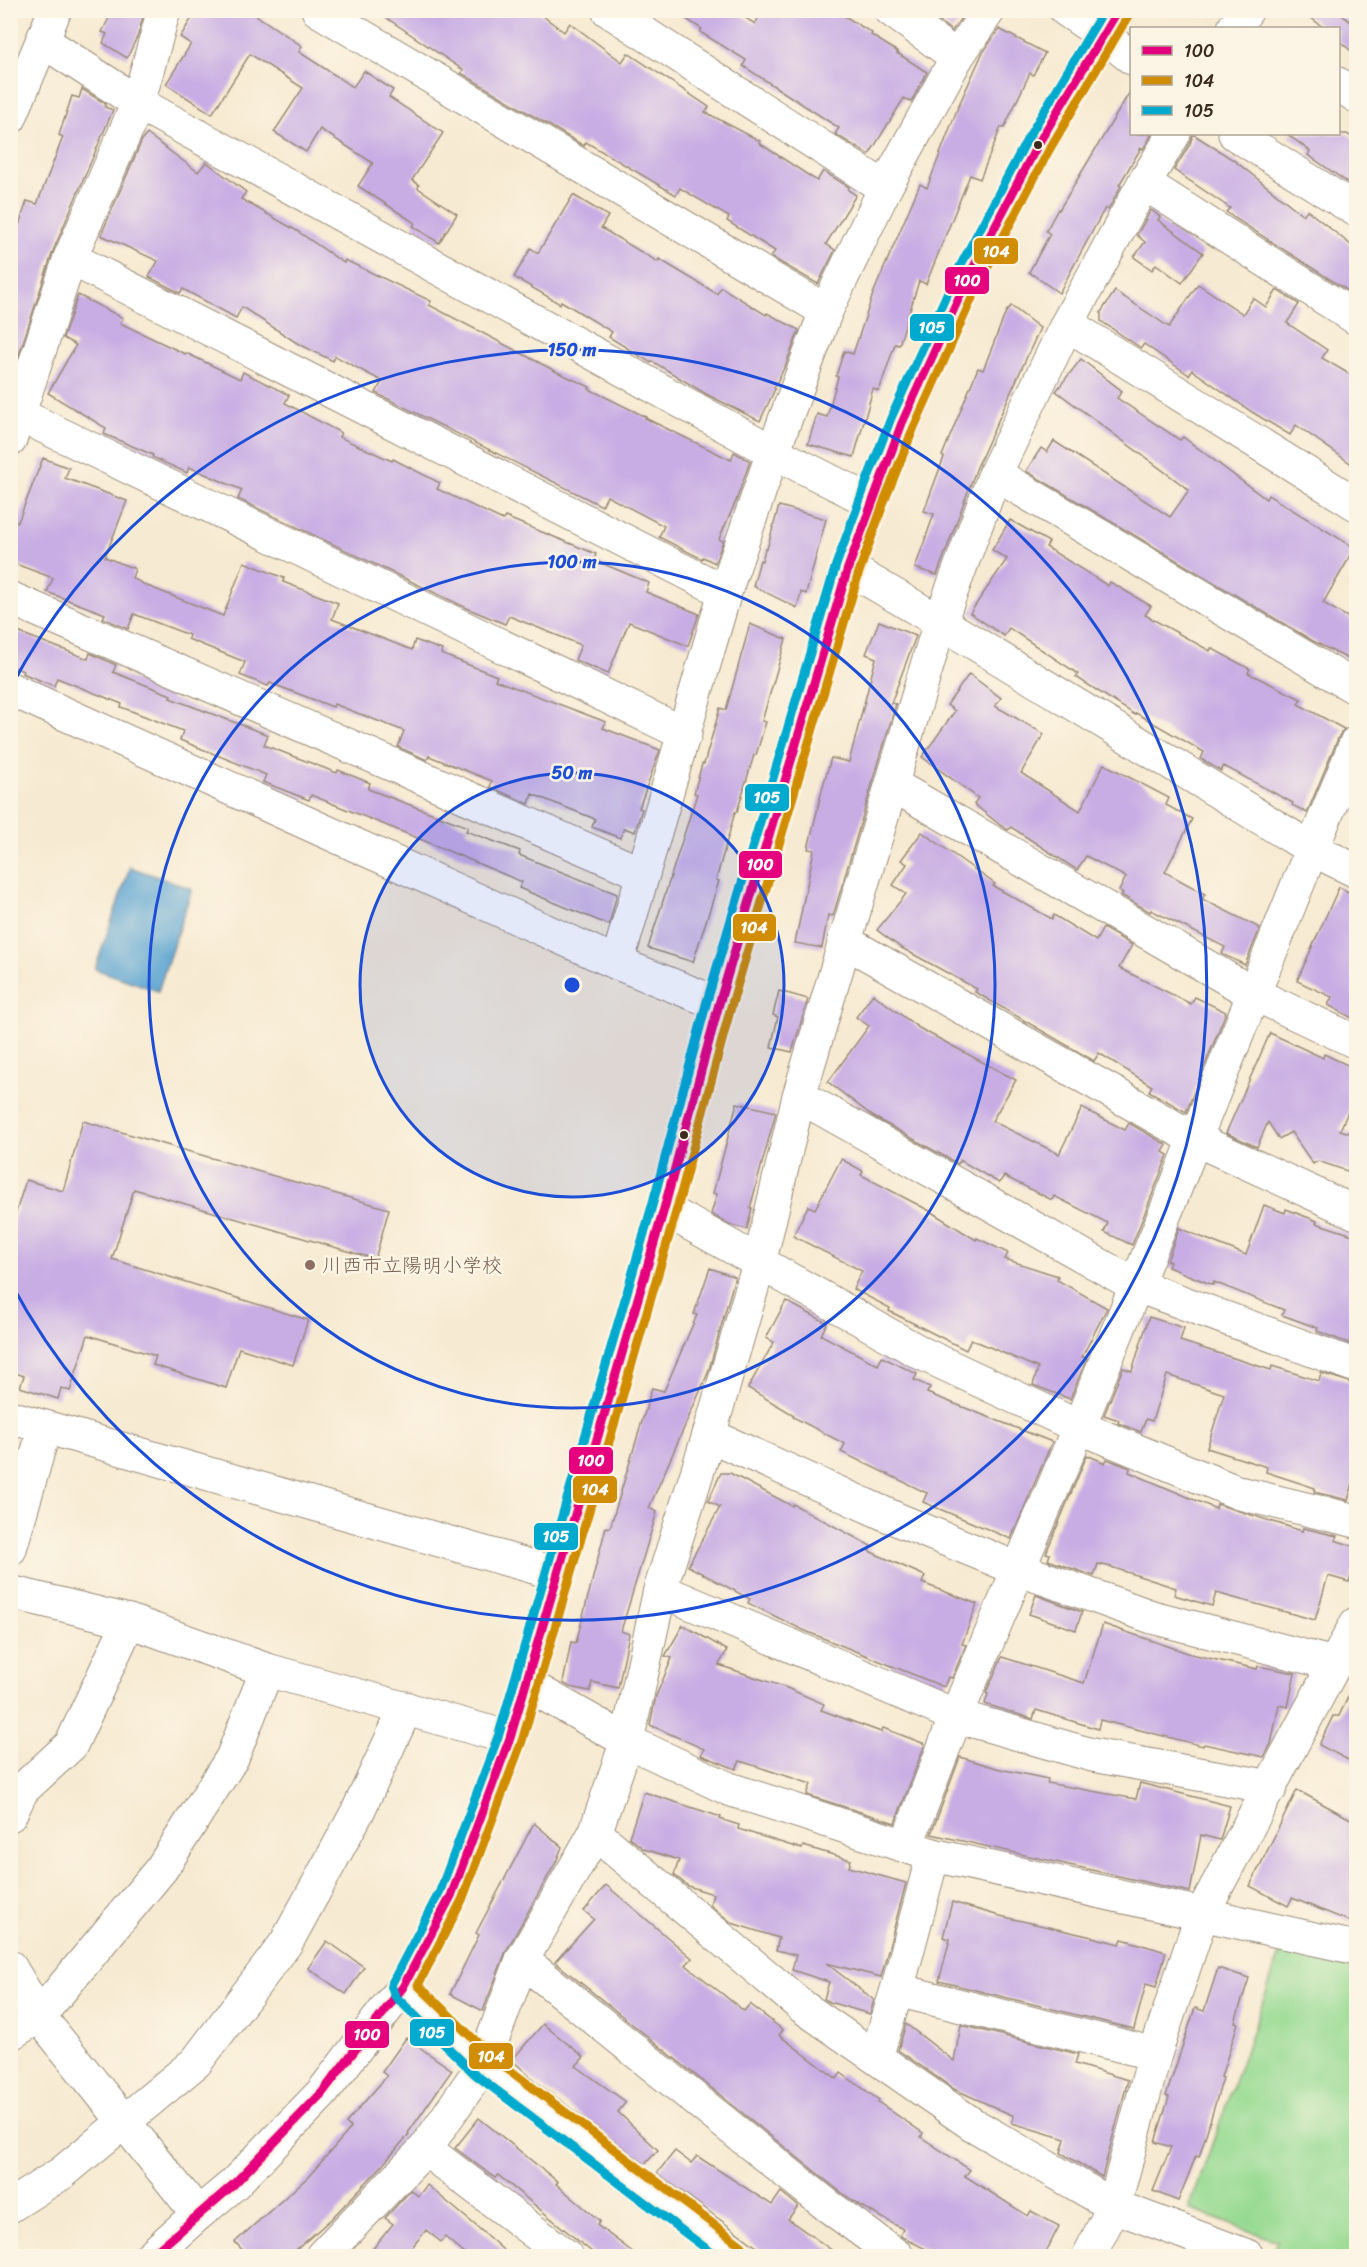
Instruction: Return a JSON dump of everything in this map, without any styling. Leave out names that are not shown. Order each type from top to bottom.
[{"type":"street","points":[[10,118],[56,10]]},
{"type":"street","points":[[164,10],[138,103],[70,258],[15,427],[685,734]]},
{"type":"street","points":[[318,10],[826,311]]},
{"type":"street","points":[[608,10],[885,188]]},
{"type":"street","points":[[891,10],[957,57]]},
{"type":"street","points":[[617,963],[726,592],[773,452],[826,311],[885,188],[957,57],[989,10]]},
{"type":"street","points":[[1066,10],[1110,22],[1130,56]]},
{"type":"street","points":[[151,2256],[234,2185],[322,2093],[403,1987],[451,1896],[510,1737],[526,1684],[663,1209],[719,1004],[848,568],[870,501],[916,388],[968,278],[1037,144],[1110,22]]},
{"type":"street","points":[[43,41],[138,103],[773,452],[870,501]]},
{"type":"street","points":[[1340,85],[1356,96]]},
{"type":"street","points":[[331,2254],[425,2149],[483,2066],[522,1960],[595,1833],[627,1741],[660,1590],[709,1435],[759,1264],[799,1096],[940,622],[994,474],[1067,324],[1144,183],[1173,135]]},
{"type":"street","points":[[1237,135],[1356,210]]},
{"type":"street","points":[[1144,183],[1356,318]]},
{"type":"street","points":[[70,258],[726,592]]},
{"type":"street","points":[[1067,324],[1356,504]]},
{"type":"street","points":[[994,474],[1356,688]]},
{"type":"street","points":[[848,568],[1312,849],[1356,871]]},
{"type":"street","points":[[10,598],[643,874]]},
{"type":"street","points":[[10,689],[617,963],[719,1004]]},
{"type":"street","points":[[876,2057],[897,1990],[919,1851],[956,1716],[1079,1427],[1356,743]]},
{"type":"street","points":[[893,785],[1254,994],[1356,1042]]},
{"type":"street","points":[[844,941],[1195,1139],[1356,1213]]},
{"type":"street","points":[[799,1096],[1135,1285],[1356,1366]]},
{"type":"street","points":[[663,1209],[921,1353],[1079,1427],[1239,1493],[1356,1521]]},
{"type":"street","points":[[10,1417],[558,1574]]},
{"type":"street","points":[[10,1549],[45,1427]]},
{"type":"street","points":[[709,1435],[901,1521],[1018,1569],[1152,1617],[1334,1664]]},
{"type":"street","points":[[660,1590],[956,1716],[1092,1755],[1271,1787]]},
{"type":"street","points":[[10,1592],[129,1621],[267,1670],[510,1737]]},
{"type":"street","points":[[10,1815],[22,1790],[71,1745],[129,1621]]},
{"type":"street","points":[[1089,2256],[1114,2206],[1155,2054],[1203,1914],[1356,1624]]},
{"type":"street","points":[[10,2034],[39,2016],[162,1868],[232,1758],[267,1670]]},
{"type":"street","points":[[526,1684],[627,1741],[729,1789],[919,1851],[1356,1948]]},
{"type":"street","points":[[10,2206],[62,2173],[196,2062],[286,1943],[358,1811],[406,1708]]},
{"type":"street","points":[[595,1833],[803,2007],[972,2124],[1114,2206],[1247,2256]]},
{"type":"street","points":[[522,1960],[827,2205],[897,2256]]},
{"type":"street","points":[[10,1967],[39,2016],[198,2214]]},
{"type":"street","points":[[403,1987],[483,2066],[735,2256]]},
{"type":"street","points":[[897,1990],[1155,2054]]},
{"type":"street","points":[[425,2149],[566,2256]]},
{"type":"green space","points":[[1282,1948],[1356,1971],[1356,2256],[1271,2256],[1277,2241],[1189,2209]]},
{"type":"water","points":[[130,867],[192,889],[158,991],[95,969]]},
{"type":"building","points":[[113,10],[130,10],[143,17],[138,35],[127,58],[103,43],[107,34],[102,32]]},
{"type":"building","points":[[197,10],[248,10],[302,46],[299,52],[353,87],[364,71],[393,90],[389,97],[443,133],[412,180],[419,185],[418,188],[457,214],[439,243],[413,226],[415,223],[358,186],[373,163],[320,129],[306,152],[274,132],[303,88],[250,54],[212,114],[166,84],[191,44],[180,37]]},
{"type":"building","points":[[375,10],[535,10],[564,32],[570,23],[622,62],[628,53],[709,107],[705,112],[760,141],[759,143],[817,181],[823,171],[849,187],[848,190],[856,195],[826,244],[835,250],[818,284],[771,257],[775,251],[727,221],[729,217],[680,188],[676,195],[586,142],[584,146],[461,73],[463,70]]},
{"type":"building","points":[[672,10],[733,10],[755,24],[763,10],[835,10],[927,72],[911,102],[904,98],[869,155],[835,134],[839,128],[743,66],[746,60],[700,32],[702,29]]},
{"type":"building","points":[[924,10],[965,10],[966,11],[952,31]]},
{"type":"building","points":[[1301,10],[1335,10],[1356,26],[1356,55],[1340,42],[1340,27],[1323,27]]},
{"type":"building","points":[[999,29],[1045,53],[1033,75],[1030,73],[1004,128],[1001,127],[980,179],[970,175],[926,284],[919,281],[899,345],[895,344],[879,391],[873,389],[854,457],[808,444],[817,414],[827,417],[844,351],[853,354],[873,294],[920,184],[927,188],[958,107],[982,54]]},
{"type":"building","points":[[82,89],[106,104],[105,107],[113,110],[53,251],[13,373],[10,372],[10,253],[27,201],[37,204],[63,137],[59,135],[72,96],[79,98]]},
{"type":"building","points":[[1130,92],[1130,135],[1151,135],[1119,185],[1121,186],[1108,210],[1105,208],[1059,293],[1029,272],[1050,234],[1046,231]]},
{"type":"building","points":[[147,134],[198,172],[206,162],[246,192],[241,199],[297,231],[344,263],[345,260],[431,301],[429,305],[590,387],[589,389],[645,418],[731,460],[734,452],[750,461],[719,539],[723,541],[715,563],[703,557],[702,559],[659,537],[664,526],[607,496],[602,506],[376,393],[382,381],[335,356],[333,361],[297,343],[242,307],[236,318],[183,289],[180,293],[149,277],[158,261],[101,235],[142,140]]},
{"type":"building","points":[[1347,134],[1356,140],[1356,188],[1308,155],[1310,151],[1288,135]]},
{"type":"building","points":[[1195,135],[1235,161],[1303,215],[1307,210],[1356,249],[1356,296],[1233,217],[1226,212],[1230,208],[1174,170]]},
{"type":"building","points":[[573,195],[608,216],[601,228],[717,294],[721,287],[766,315],[767,313],[799,330],[760,421],[706,394],[652,361],[651,363],[609,337],[612,332],[561,301],[560,304],[514,277],[531,248],[538,253]]},
{"type":"building","points":[[1151,210],[1160,217],[1158,220],[1203,253],[1182,283],[1156,264],[1152,270],[1134,257],[1145,242],[1137,235]]},
{"type":"building","points":[[1198,284],[1243,314],[1253,298],[1266,307],[1277,290],[1299,304],[1287,323],[1327,350],[1322,358],[1356,378],[1356,467],[1296,425],[1290,435],[1252,412],[1192,370],[1189,375],[1144,344],[1141,348],[1101,321],[1101,312],[1115,291],[1169,327]]},
{"type":"building","points":[[78,295],[123,318],[120,323],[185,354],[240,379],[243,372],[289,395],[285,403],[341,433],[339,437],[392,461],[393,459],[440,483],[437,489],[503,520],[505,517],[596,554],[594,560],[649,583],[646,592],[699,614],[688,646],[629,622],[608,674],[575,660],[581,645],[509,616],[505,624],[471,610],[238,499],[242,490],[189,467],[187,473],[152,457],[153,455],[104,434],[106,428],[48,393],[76,345],[63,338]]},
{"type":"building","points":[[1011,306],[1040,328],[977,467],[937,575],[915,568],[934,514],[924,511],[944,457],[942,456],[978,368],[983,370],[1006,312]]},
{"type":"building","points":[[1081,359],[1122,391],[1117,398],[1180,440],[1183,437],[1266,499],[1268,495],[1355,548],[1323,603],[1356,622],[1356,663],[1313,641],[1026,471],[1041,448],[1047,452],[1054,441],[1170,517],[1189,490],[1056,391]]},
{"type":"building","points":[[43,458],[69,468],[65,478],[127,501],[105,557],[135,569],[132,578],[145,585],[223,616],[244,562],[284,578],[283,582],[338,603],[332,619],[412,650],[415,640],[442,650],[441,654],[497,676],[495,680],[606,722],[603,728],[660,750],[639,808],[642,809],[635,832],[624,828],[620,838],[592,827],[595,819],[532,794],[529,804],[490,787],[492,781],[429,756],[427,760],[398,747],[404,731],[334,704],[333,707],[270,683],[268,686],[240,675],[245,662],[188,639],[189,635],[134,614],[128,629],[103,618],[105,614],[47,592],[53,578],[10,562],[10,520],[18,522]]},
{"type":"building","points":[[779,506],[826,519],[806,594],[801,592],[797,608],[753,586],[760,560],[762,561],[765,549],[767,549]]},
{"type":"building","points":[[1010,520],[1049,542],[1046,547],[1108,586],[1110,582],[1151,606],[1145,615],[1210,651],[1211,648],[1250,669],[1248,673],[1301,699],[1298,704],[1344,729],[1307,813],[1292,805],[1293,803],[1224,766],[1221,771],[1201,759],[1204,752],[1136,713],[1135,715],[1076,677],[1078,674],[1009,628],[1004,636],[970,613],[1007,559],[992,550]]},
{"type":"building","points":[[879,621],[916,636],[891,703],[896,704],[833,916],[828,915],[822,948],[795,943],[814,850],[808,849],[823,786],[831,758],[849,762],[876,658],[866,654]]},
{"type":"building","points":[[750,624],[786,639],[762,721],[766,722],[737,812],[735,812],[716,880],[719,881],[693,962],[648,948],[697,794],[694,793],[702,764],[704,764],[720,708],[726,710]]},
{"type":"building","points":[[10,629],[88,659],[90,653],[116,665],[113,672],[171,695],[170,698],[268,735],[264,745],[370,783],[368,789],[468,827],[466,831],[520,851],[519,855],[617,894],[609,925],[519,888],[522,882],[420,839],[311,795],[309,800],[263,782],[266,775],[180,740],[183,731],[121,707],[122,704],[57,678],[54,686],[22,673],[23,671],[10,665]]},
{"type":"building","points":[[969,674],[1001,698],[995,706],[1044,734],[1021,773],[1080,811],[1104,764],[1169,798],[1166,805],[1192,819],[1165,872],[1205,894],[1202,899],[1260,928],[1245,965],[1222,954],[1225,947],[1151,910],[1150,912],[1121,895],[1123,893],[1119,891],[1126,877],[1086,856],[1077,870],[1011,827],[1008,830],[1000,825],[974,804],[978,798],[922,757],[955,711],[947,705]]},
{"type":"building","points":[[922,832],[995,884],[993,886],[1052,919],[1054,915],[1096,941],[1103,928],[1132,945],[1119,968],[1191,1004],[1195,997],[1226,1012],[1186,1112],[1149,1091],[1152,1086],[1099,1053],[1094,1061],[975,992],[977,989],[900,947],[877,930],[906,894],[893,885],[907,864],[901,860]]},
{"type":"building","points":[[1339,887],[1356,896],[1356,1020],[1328,1005],[1332,997],[1297,981]]},
{"type":"building","points":[[779,991],[808,999],[792,1052],[771,1047],[778,1017],[773,1015]]},
{"type":"building","points":[[873,994],[919,1028],[1016,1080],[992,1121],[1059,1154],[1082,1108],[1125,1130],[1129,1123],[1167,1145],[1163,1152],[1168,1155],[1132,1245],[1104,1232],[1108,1223],[1054,1196],[1052,1200],[1004,1176],[999,1183],[960,1160],[958,1164],[874,1117],[828,1082],[869,1026],[856,1017]]},
{"type":"building","points":[[1270,1033],[1323,1058],[1324,1054],[1356,1069],[1356,1094],[1340,1130],[1356,1135],[1356,1174],[1318,1161],[1313,1164],[1291,1132],[1279,1139],[1268,1122],[1257,1147],[1226,1133]]},
{"type":"building","points":[[737,1103],[776,1112],[750,1208],[752,1208],[747,1229],[730,1225],[711,1214],[717,1194],[713,1193]]},
{"type":"building","points":[[83,1121],[389,1209],[375,1259],[134,1189],[112,1259],[308,1320],[293,1365],[239,1348],[226,1388],[153,1365],[156,1356],[88,1335],[70,1391],[61,1388],[58,1399],[20,1387],[24,1376],[10,1371],[10,1231],[26,1180],[63,1191]]},
{"type":"building","points":[[841,1159],[863,1171],[861,1175],[928,1210],[976,1240],[977,1238],[1008,1253],[1005,1259],[1058,1276],[1057,1280],[1107,1308],[1082,1357],[1087,1358],[1070,1399],[1033,1385],[1038,1368],[971,1339],[966,1350],[889,1311],[890,1308],[853,1289],[862,1271],[793,1236],[808,1206],[815,1209]]},
{"type":"building","points":[[1264,1205],[1285,1213],[1286,1209],[1317,1221],[1316,1223],[1356,1236],[1356,1346],[1317,1331],[1318,1328],[1282,1315],[1284,1310],[1214,1282],[1213,1285],[1168,1267],[1170,1262],[1167,1261],[1179,1228],[1246,1255]]},
{"type":"building","points":[[710,1268],[735,1277],[708,1373],[649,1508],[657,1512],[621,1631],[629,1634],[618,1688],[592,1682],[590,1691],[570,1687],[563,1683],[571,1642],[576,1643],[606,1527],[610,1528],[652,1388],[664,1391],[697,1315],[694,1314]]},
{"type":"building","points":[[786,1301],[827,1323],[821,1335],[878,1365],[882,1357],[917,1374],[914,1380],[930,1387],[927,1393],[1052,1442],[1011,1539],[923,1502],[927,1493],[841,1452],[845,1444],[793,1417],[794,1415],[748,1388],[774,1342],[766,1338]]},
{"type":"building","points":[[1149,1317],[1184,1328],[1180,1341],[1271,1370],[1272,1366],[1319,1381],[1321,1373],[1356,1384],[1356,1473],[1348,1500],[1314,1492],[1315,1488],[1266,1472],[1267,1467],[1207,1448],[1224,1394],[1167,1375],[1152,1421],[1146,1419],[1141,1432],[1104,1415],[1123,1368],[1132,1371]]},
{"type":"building","points":[[1087,1455],[1105,1463],[1107,1459],[1130,1468],[1129,1472],[1216,1509],[1217,1504],[1302,1531],[1303,1528],[1337,1536],[1335,1540],[1356,1547],[1356,1574],[1352,1573],[1349,1582],[1328,1576],[1315,1620],[1216,1593],[1212,1606],[1174,1595],[1176,1588],[1111,1567],[1098,1564],[1094,1576],[1048,1560],[1050,1554],[1046,1553]]},
{"type":"building","points":[[721,1473],[730,1473],[871,1546],[869,1551],[925,1576],[922,1583],[977,1604],[962,1644],[966,1645],[952,1678],[948,1677],[944,1687],[803,1630],[748,1603],[750,1599],[688,1566],[720,1507],[708,1501]]},
{"type":"building","points":[[1036,1595],[1082,1612],[1076,1630],[1029,1614]]},
{"type":"building","points":[[1103,1624],[1191,1654],[1257,1669],[1258,1666],[1295,1673],[1288,1707],[1279,1705],[1271,1744],[1264,1757],[1204,1744],[1203,1746],[1100,1720],[1098,1729],[1036,1710],[1033,1719],[985,1704],[988,1694],[986,1693],[1002,1657],[1084,1683]]},
{"type":"building","points":[[683,1625],[727,1650],[719,1665],[787,1688],[824,1704],[821,1710],[881,1732],[883,1728],[925,1744],[895,1823],[807,1795],[811,1784],[740,1761],[736,1769],[701,1755],[704,1749],[650,1725],[656,1696],[672,1658],[665,1656]]},
{"type":"building","points":[[1356,1680],[1356,1764],[1319,1745],[1333,1716],[1339,1716]]},
{"type":"building","points":[[960,1757],[1000,1769],[1048,1779],[1047,1783],[1136,1799],[1140,1783],[1230,1806],[1220,1840],[1201,1835],[1190,1892],[931,1834]]},
{"type":"building","points":[[1297,1790],[1356,1822],[1356,1924],[1292,1898],[1288,1906],[1250,1886]]},
{"type":"building","points":[[644,1792],[721,1817],[720,1819],[739,1825],[738,1829],[802,1849],[803,1846],[851,1860],[849,1867],[906,1883],[881,1977],[826,1963],[874,2000],[870,2014],[824,1999],[829,1982],[792,1970],[796,1955],[776,1950],[779,1938],[732,1923],[710,1905],[713,1894],[688,1886],[674,1875],[679,1860],[644,1849],[629,1837]]},
{"type":"building","points":[[534,1823],[562,1847],[556,1862],[506,1951],[483,2011],[450,1994],[479,1935],[476,1933]]},
{"type":"building","points":[[606,1885],[692,1958],[686,1965],[744,2011],[750,2004],[783,2030],[779,2035],[837,2079],[841,2073],[879,2100],[878,2102],[923,2133],[921,2137],[970,2170],[965,2176],[1028,2216],[1031,2211],[1059,2226],[1044,2256],[939,2256],[902,2237],[900,2235],[903,2229],[861,2206],[838,2190],[555,1962],[594,1919],[584,1911]]},
{"type":"building","points":[[952,1902],[996,1915],[1120,1944],[1122,1939],[1166,1952],[1156,1987],[1146,1984],[1134,2029],[939,1981],[950,1939],[943,1937]]},
{"type":"building","points":[[327,1941],[364,1967],[346,1994],[308,1968]]},
{"type":"building","points":[[1218,1968],[1249,1978],[1235,2022],[1238,2023],[1221,2077],[1223,2078],[1199,2157],[1196,2156],[1178,2201],[1153,2191],[1171,2147],[1155,2142],[1169,2097],[1166,2096],[1195,2008],[1204,2011]]},
{"type":"building","points":[[543,2024],[584,2057],[576,2066],[626,2102],[618,2112],[658,2150],[645,2164],[535,2081],[512,2060]]},
{"type":"building","points":[[906,2024],[954,2061],[961,2025],[1078,2054],[1075,2064],[1128,2080],[1102,2177],[1061,2153],[1065,2139],[1012,2123],[1014,2116],[954,2089],[898,2050]]},
{"type":"building","points":[[406,2038],[452,2070],[409,2134],[331,2219],[289,2256],[248,2256],[235,2242],[308,2177],[351,2128],[346,2123],[387,2076],[382,2072]]},
{"type":"building","points":[[479,2118],[558,2182],[556,2184],[600,2221],[597,2225],[638,2256],[597,2256],[498,2175],[495,2178],[455,2148]]},
{"type":"building","points":[[675,2151],[691,2163],[697,2156],[772,2205],[781,2192],[798,2206],[788,2219],[840,2256],[769,2256],[657,2173]]},
{"type":"building","points":[[427,2185],[510,2256],[467,2256],[445,2237],[441,2242],[426,2230],[405,2256],[367,2256],[393,2224],[385,2218],[411,2190],[418,2196]]},
{"type":"transit line","name":"105","points":[[716,2256],[476,2075],[395,1996],[391,1985],[440,1891],[499,1734],[652,1206],[707,1001],[836,565],[891,418],[955,276],[1028,138],[1104,10]]},
{"type":"transit line","name":"100","points":[[151,2256],[233,2185],[322,2093],[403,1987],[451,1896],[510,1738],[664,1209],[719,1004],[848,568],[902,423],[966,282],[1038,144],[1118,10]]},
{"type":"transit line","name":"104","points":[[742,2246],[491,2056],[418,1985],[462,1900],[522,1741],[676,1212],[731,1007],[859,572],[885,499],[914,427],[977,287],[1049,150],[1128,16]]},
{"type":"place","name":"川西市立陽明小学校","points":[[310,1265]]}]
